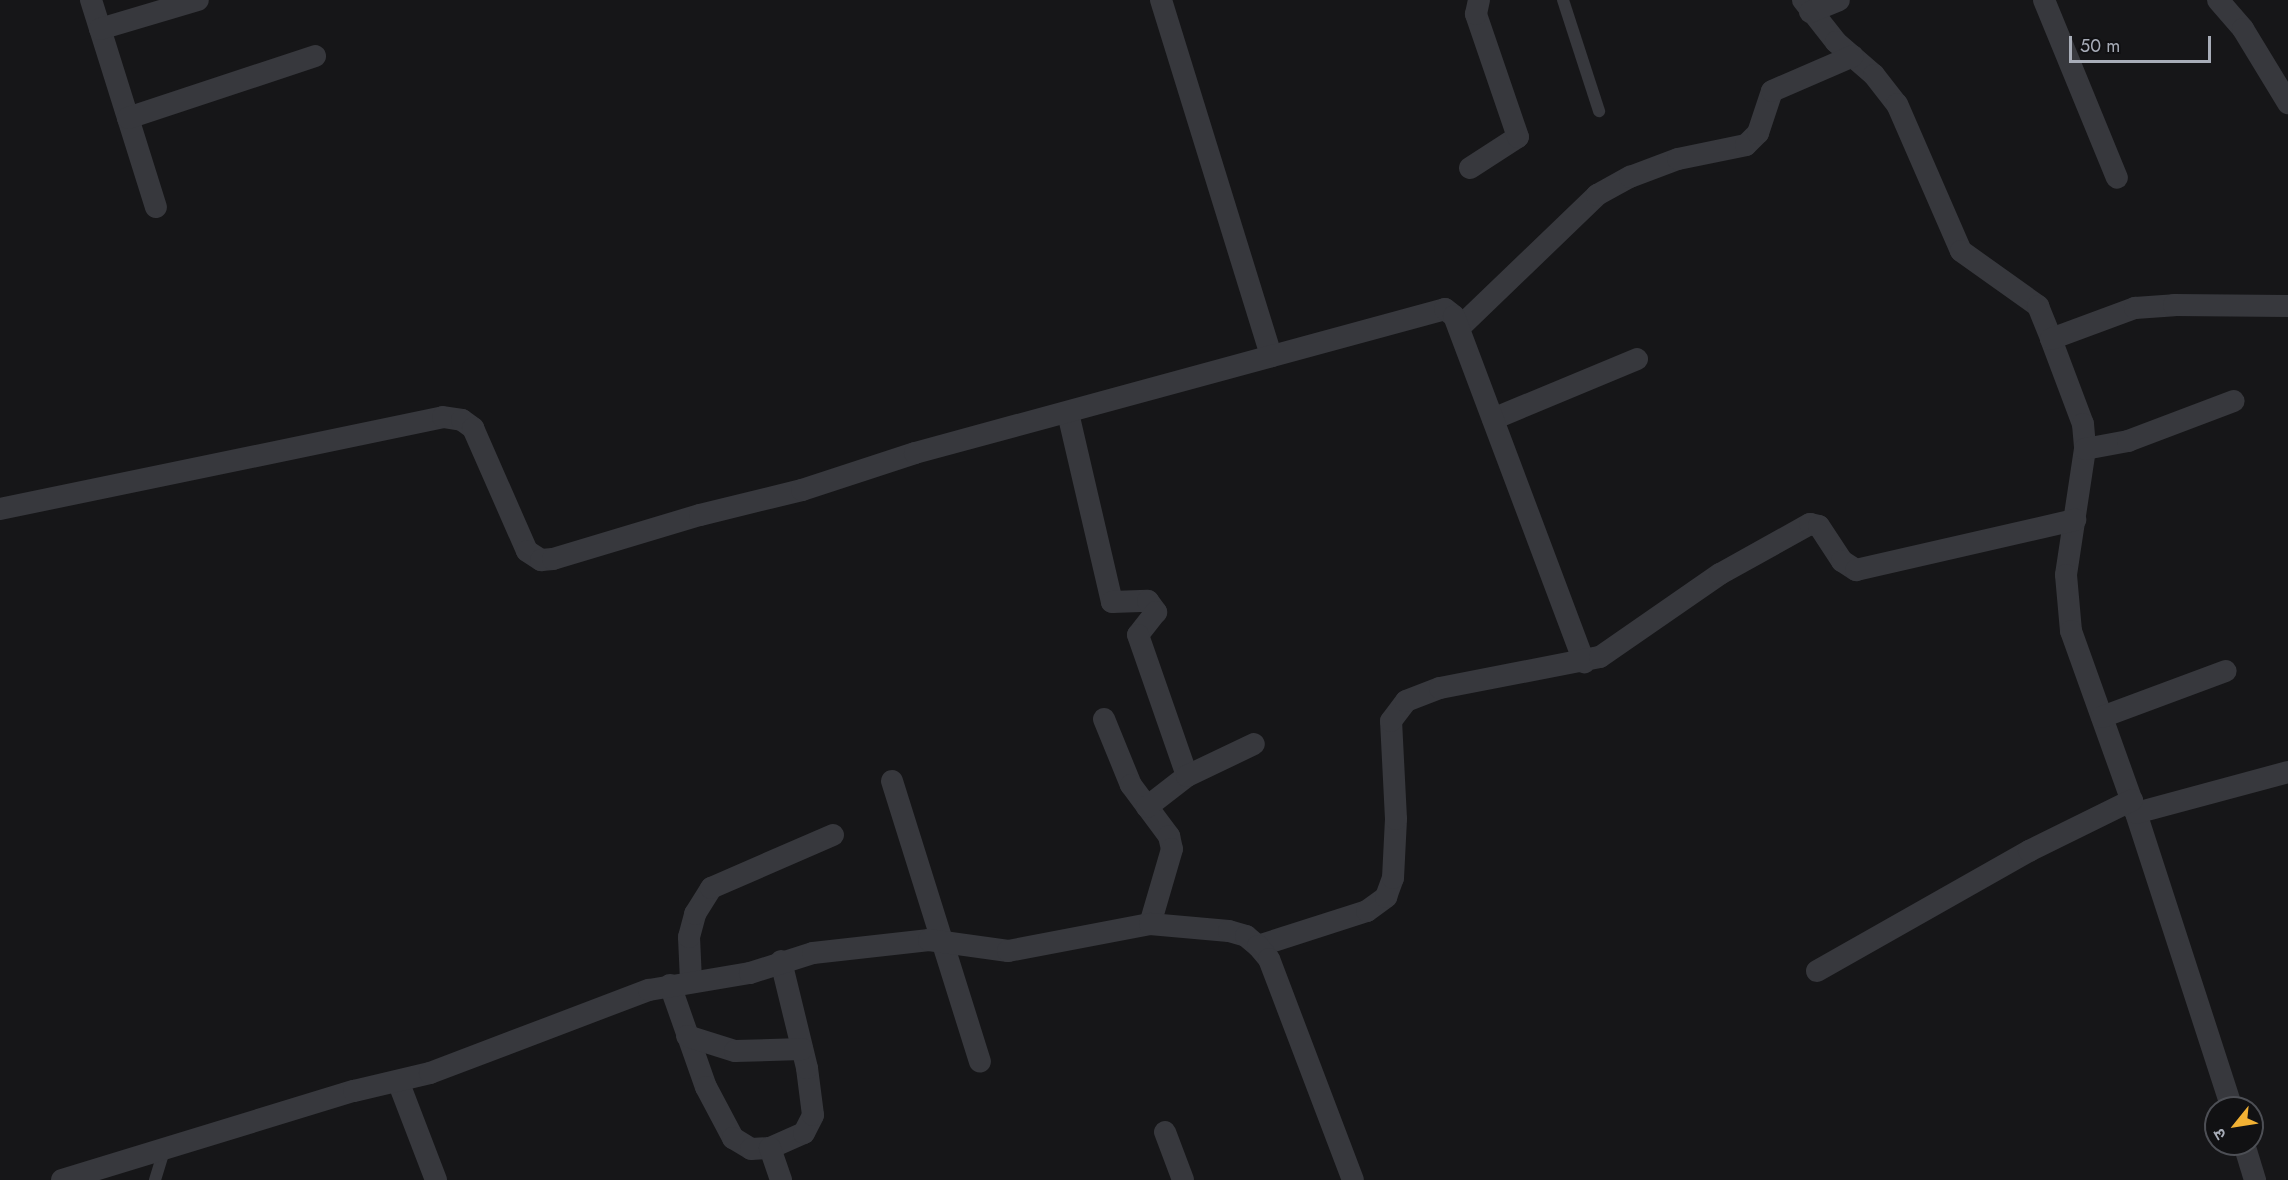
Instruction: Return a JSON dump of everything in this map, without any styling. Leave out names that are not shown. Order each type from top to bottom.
[{"type":"street","points":[[91,0],[156,207]]},
{"type":"street","points":[[100,29],[198,0]]},
{"type":"street","points":[[1161,0],[1271,356]]},
{"type":"street","points":[[1470,168],[1518,137],[1476,14],[1479,0]]},
{"type":"street","points":[[1807,6],[1839,0]]},
{"type":"street","points":[[2044,0],[2117,178]]},
{"type":"street","points":[[2218,0],[2243,29],[2288,103]]},
{"type":"street","points":[[1807,6],[1853,56],[1874,75],[1897,104],[1961,251],[2038,306],[2051,339],[2083,424],[2085,449],[2066,575],[2066,603],[2071,631],[2134,807],[2228,1096]]},
{"type":"street","points":[[128,118],[315,56]]},
{"type":"street","points":[[1459,328],[1597,195],[1630,177],[1678,159],[1746,145],[1758,133],[1772,91],[1853,56]]},
{"type":"street","points":[[2051,339],[2134,309],[2174,305],[2288,306]]},
{"type":"street","points":[[0,509],[443,417],[462,420],[473,428],[527,551],[540,560],[1445,309],[1450,311],[1459,328],[1584,662]]},
{"type":"street","points":[[1493,419],[1636,359]]},
{"type":"street","points":[[2085,449],[2128,441],[2234,401]]},
{"type":"street","points":[[1068,414],[1112,602],[1148,601],[1156,612],[1138,635],[1187,776]]},
{"type":"street","points":[[1258,946],[1367,911],[1386,897],[1394,866],[1396,819],[1390,733],[1395,711],[1406,701],[1440,688],[1584,662],[1626,640],[1720,574],[1810,524],[1819,526],[1842,561],[1856,570],[2075,520]]},
{"type":"street","points":[[2102,717],[2226,671]]},
{"type":"street","points":[[1104,719],[1118,759],[1168,836],[1172,849],[1150,924]]},
{"type":"street","points":[[1148,807],[1187,776],[1254,744]]},
{"type":"street","points":[[1817,971],[2029,850],[2134,807],[2288,772]]},
{"type":"street","points":[[892,781],[980,1062]]},
{"type":"street","points":[[781,961],[802,1049],[813,1115],[804,1133],[770,1148],[751,1149],[733,1138],[706,1087],[687,1036],[681,983],[695,914],[711,888],[833,835]]},
{"type":"street","points":[[62,1180],[460,1063],[614,1001],[681,983],[750,972],[781,961],[916,940],[1008,951],[1150,924],[1229,931],[1246,936],[1269,959],[1353,1180]]},
{"type":"street","points":[[687,1036],[735,1051],[802,1049]]},
{"type":"street","points":[[398,1081],[436,1180]]},
{"type":"street","points":[[1165,1132],[1183,1180]]},
{"type":"street","points":[[770,1148],[781,1180]]},
{"type":"street","points":[[2248,1156],[2255,1180]]},
{"type":"lane","points":[[1563,0],[1599,111]]},
{"type":"lane","points":[[155,1180],[165,1148]]}]
